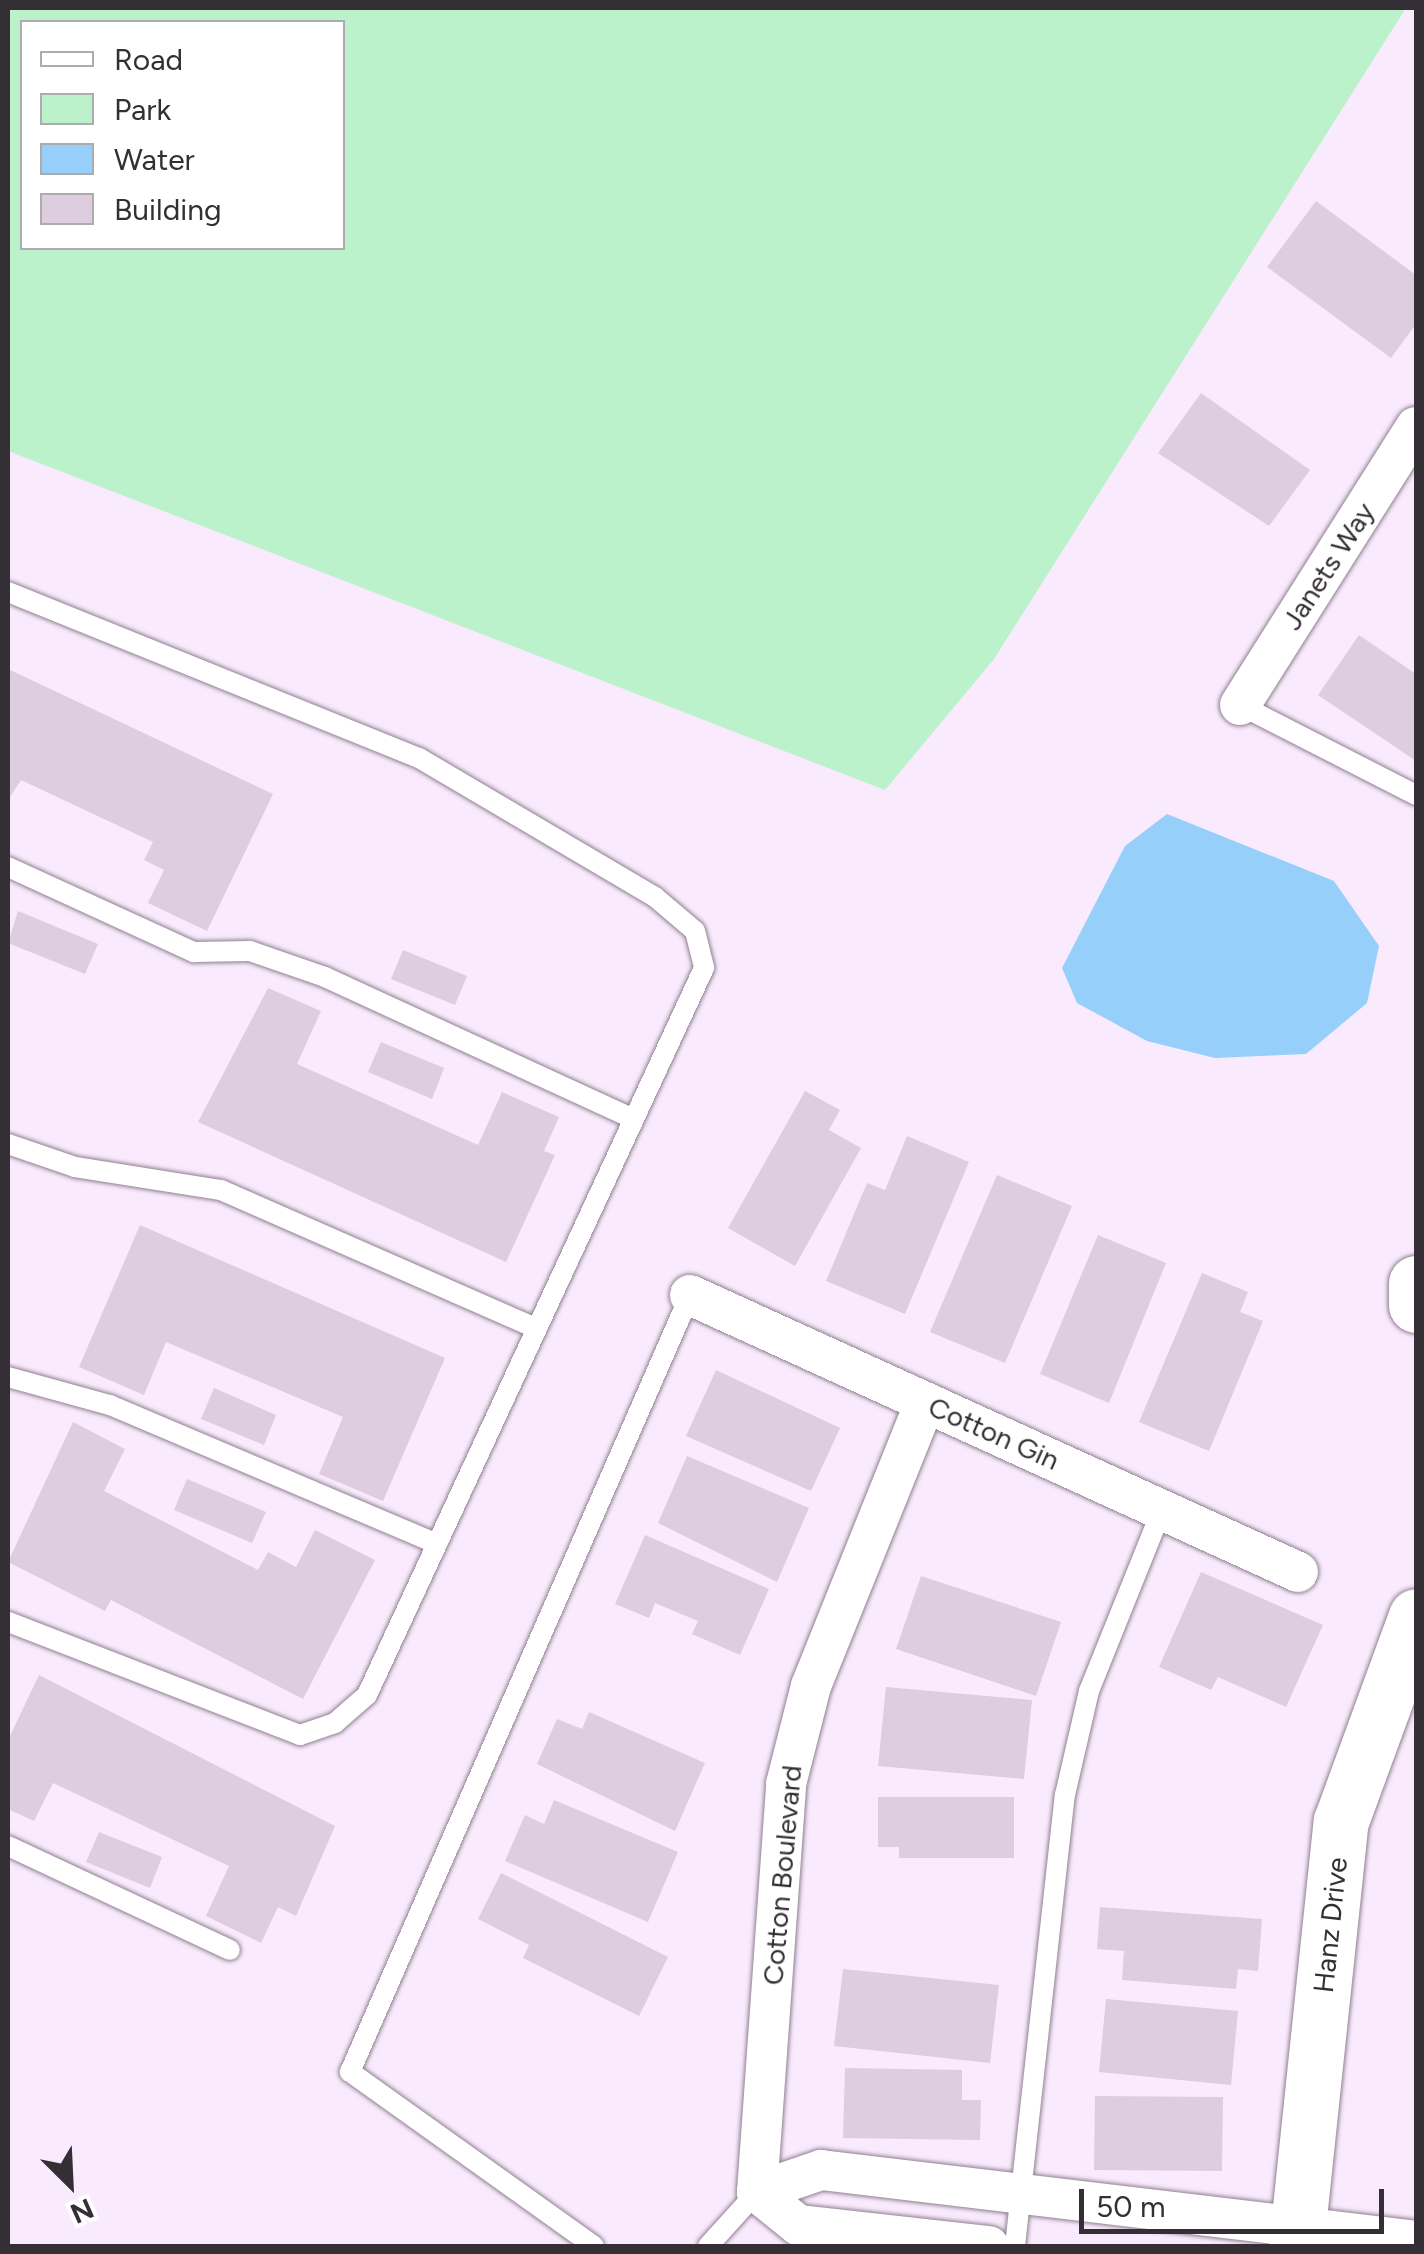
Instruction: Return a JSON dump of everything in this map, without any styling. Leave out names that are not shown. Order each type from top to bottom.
[{"type":"street","name":"Janets Way","points":[[1240,704],[1416,428]]},
{"type":"street","points":[[1416,1283],[1416,1305]]},
{"type":"street","name":"Cotton Gin","points":[[690,1294],[1298,1572]]},
{"type":"street","name":"Cotton Boulevard","points":[[758,2192],[786,1784],[811,1686],[925,1402]]},
{"type":"street","name":"Hanz Drive","points":[[1297,2237],[1341,1822],[1416,1616]]},
{"type":"street","points":[[758,2192],[821,2170],[1297,2237],[1416,2240]]},
{"type":"street","points":[[758,2192],[798,2225],[989,2246]]},
{"type":"lane","points":[[8,592],[419,758],[590,854],[695,931],[704,968],[367,1695],[336,1723],[300,1735],[8,1622]]},
{"type":"lane","points":[[1240,704],[1416,795]]},
{"type":"lane","points":[[8,867],[194,952],[250,951],[324,977],[634,1119]]},
{"type":"lane","points":[[8,1144],[76,1167],[221,1190],[537,1329]]},
{"type":"lane","points":[[594,2246],[350,2072],[690,1294]]},
{"type":"lane","points":[[8,1378],[110,1406],[436,1544]]},
{"type":"lane","points":[[1015,2246],[1065,1795],[1089,1691],[1162,1509]]},
{"type":"lane","points":[[8,1846],[230,1950]]},
{"type":"lane","points":[[708,2246],[758,2192]]},
{"type":"green space","points":[[8,8],[1406,8],[994,659],[885,790],[8,451]]},
{"type":"water","points":[[1167,814],[1334,881],[1379,946],[1367,1003],[1306,1054],[1215,1058],[1147,1041],[1077,1003],[1062,968],[1125,846]]},
{"type":"building","points":[[1316,201],[1416,275],[1416,324],[1391,358],[1267,267]]},
{"type":"building","points":[[1201,393],[1310,470],[1269,526],[1158,453]]},
{"type":"building","points":[[1359,635],[1416,674],[1416,761],[1318,695]]},
{"type":"building","points":[[8,669],[273,794],[207,931],[148,903],[164,870],[144,860],[153,842],[21,780],[8,800]]},
{"type":"building","points":[[18,911],[98,944],[85,974],[8,943]]},
{"type":"building","points":[[403,950],[467,976],[455,1005],[391,979]]},
{"type":"building","points":[[268,988],[321,1011],[297,1064],[478,1145],[502,1092],[559,1117],[544,1151],[555,1155],[506,1262],[198,1122]]},
{"type":"building","points":[[381,1042],[444,1068],[432,1099],[368,1072]]},
{"type":"building","points":[[805,1091],[840,1110],[829,1130],[861,1148],[795,1266],[728,1228]]},
{"type":"building","points":[[907,1136],[969,1162],[905,1314],[826,1281],[867,1183],[885,1190]]},
{"type":"building","points":[[997,1175],[1072,1206],[1005,1363],[930,1332]]},
{"type":"building","points":[[140,1225],[445,1358],[383,1501],[319,1474],[343,1417],[166,1342],[144,1395],[79,1367]]},
{"type":"building","points":[[1098,1235],[1166,1263],[1109,1403],[1040,1374]]},
{"type":"building","points":[[1202,1273],[1248,1292],[1240,1312],[1263,1321],[1209,1451],[1139,1422]]},
{"type":"building","points":[[716,1370],[840,1428],[811,1491],[686,1436]]},
{"type":"building","points":[[214,1388],[276,1415],[264,1445],[201,1419]]},
{"type":"building","points":[[73,1422],[125,1449],[104,1491],[258,1570],[268,1552],[296,1567],[315,1530],[375,1560],[303,1699],[111,1600],[105,1611],[8,1562]]},
{"type":"building","points":[[687,1456],[809,1508],[777,1582],[658,1523]]},
{"type":"building","points":[[187,1479],[266,1512],[252,1543],[174,1510]]},
{"type":"building","points":[[645,1535],[769,1589],[740,1655],[692,1634],[698,1621],[655,1603],[649,1618],[615,1604]]},
{"type":"building","points":[[1201,1572],[1323,1625],[1286,1707],[1218,1677],[1211,1690],[1159,1667]]},
{"type":"building","points":[[921,1576],[1061,1622],[1036,1696],[896,1649]]},
{"type":"building","points":[[39,1675],[335,1826],[296,1916],[278,1907],[261,1943],[206,1916],[229,1866],[53,1783],[34,1821],[8,1809],[8,1740]]},
{"type":"building","points":[[886,1687],[1032,1700],[1024,1779],[878,1766]]},
{"type":"building","points":[[589,1712],[705,1763],[675,1831],[537,1764],[557,1719],[582,1729]]},
{"type":"building","points":[[878,1797],[1014,1797],[1014,1858],[899,1858],[899,1847],[878,1847]]},
{"type":"building","points":[[554,1800],[678,1852],[648,1922],[505,1861],[525,1815],[544,1824]]},
{"type":"building","points":[[99,1832],[162,1857],[150,1888],[86,1862]]},
{"type":"building","points":[[501,1873],[668,1957],[639,2016],[523,1958],[529,1945],[478,1919]]},
{"type":"building","points":[[1100,1907],[1262,1919],[1258,1971],[1238,1969],[1236,1989],[1122,1980],[1124,1951],[1097,1949]]},
{"type":"building","points":[[843,1969],[999,1985],[990,2063],[834,2046]]},
{"type":"building","points":[[1106,1999],[1238,2011],[1231,2085],[1099,2072]]},
{"type":"building","points":[[845,2068],[962,2070],[962,2100],[981,2100],[980,2140],[843,2138]]},
{"type":"building","points":[[1095,2096],[1223,2097],[1222,2171],[1094,2170]]}]
